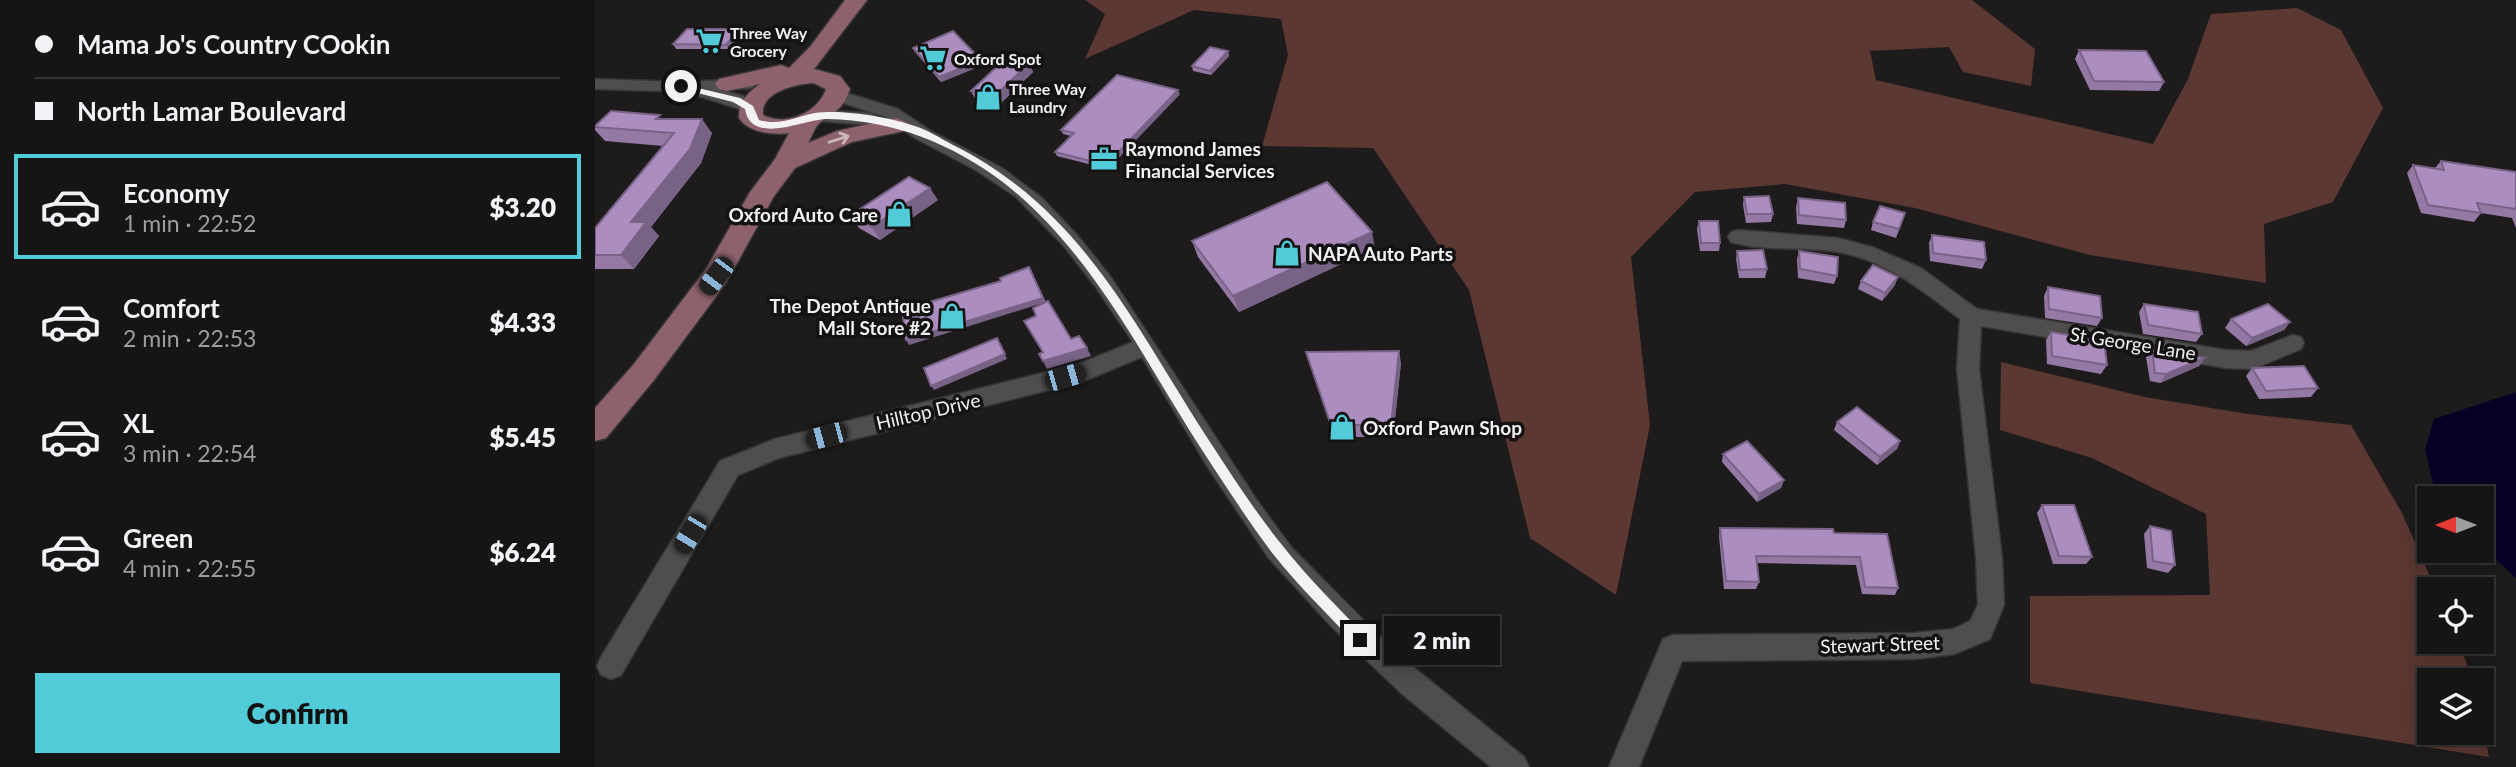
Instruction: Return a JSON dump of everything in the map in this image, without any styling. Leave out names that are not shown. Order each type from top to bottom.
[{"type":"main road","points":[[763,192],[763,175],[771,149],[756,116],[764,91],[808,65],[851,9]]},
{"type":"main road","points":[[756,116],[779,126],[812,118],[830,106],[835,88],[835,62],[850,26],[851,9]]},
{"type":"main road","points":[[727,84],[776,74],[802,64],[821,51]]},
{"type":"main road","points":[[784,81],[813,76],[835,88]]},
{"type":"main road","points":[[595,429],[644,372],[716,276],[763,192],[786,162],[812,118]]},
{"type":"main road","points":[[786,162],[846,136],[904,127]]},
{"type":"street","points":[[595,84],[681,86],[784,81]]},
{"type":"street","points":[[681,86],[737,100],[756,116]]},
{"type":"street","points":[[835,88],[852,103],[887,111],[904,120],[904,127]]},
{"type":"street","points":[[812,118],[851,117],[904,127],[986,165],[1033,201],[1083,254],[1145,346],[1208,449],[1278,550],[1360,640],[1436,706],[1514,767]]},
{"type":"street","points":[[1738,237],[1838,244],[1865,252],[1914,273],[1971,316]]},
{"type":"street","name":"St George Lane","points":[[1971,316],[2226,359],[2253,360],[2293,343]]},
{"type":"street","name":"Stewart Street","points":[[1624,767],[1674,648],[1915,646],[1954,641],[1980,630],[1991,605],[1989,558],[1968,369],[1971,316]]},
{"type":"street","name":"Hilltop Drive","points":[[611,666],[729,468],[775,449],[1084,372],[1145,346]]},
{"type":"shaded area","points":[[1085,0],[1972,0],[2035,49],[2031,86],[1963,72],[1949,47],[1870,51],[1876,80],[2153,144],[2188,79],[2211,14],[2297,8],[2341,30],[2383,108],[2333,202],[2264,224],[2266,283],[2090,255],[1915,208],[1785,184],[1695,192],[1631,257],[1650,425],[1616,595],[1530,538],[1469,290],[1373,148],[1262,146],[1288,55],[1281,19],[1194,10],[1085,59],[1105,14]]},
{"type":"shaded area","points":[[2001,362],[2145,397],[2248,414],[2351,425],[2402,513],[2417,547],[2417,564],[2425,564],[2430,577],[2417,577],[2417,654],[2463,654],[2468,668],[2417,668],[2417,745],[2487,745],[2489,757],[2030,683],[2030,596],[2210,595],[2206,514],[2092,458],[2000,430]]},
{"type":"shaded area","points":[[2516,392],[2516,578],[2494,557],[2494,486],[2434,486],[2425,450],[2434,419]]},
{"type":"building","name":"Three Way Grocery","points":[[687,29],[739,29],[726,45],[673,44]]},
{"type":"building","points":[[953,31],[981,60],[939,77],[913,48]]},
{"type":"building","points":[[1210,47],[1228,51],[1210,71],[1192,66]]},
{"type":"building","points":[[2079,50],[2146,51],[2164,82],[2094,81]]},
{"type":"building","points":[[1005,59],[1029,63],[995,96],[971,91]]},
{"type":"building","points":[[1117,75],[1178,90],[1106,165],[1055,152],[1074,133],[1061,130]]},
{"type":"building","points":[[611,111],[660,115],[656,119],[702,119],[690,149],[631,222],[646,222],[621,255],[595,255],[595,228],[674,133],[595,127]]},
{"type":"building","points":[[2441,161],[2516,172],[2516,209],[2477,203],[2481,213],[2428,205],[2413,165],[2444,170]]},
{"type":"building","points":[[909,177],[930,188],[872,227],[851,215]]},
{"type":"building","name":"NAPA Auto Parts","points":[[1327,182],[1372,232],[1233,296],[1192,241]]},
{"type":"building","points":[[1769,196],[1773,214],[1747,214],[1744,197]]},
{"type":"building","points":[[1798,198],[1845,203],[1846,220],[1799,215]]},
{"type":"building","points":[[1880,206],[1905,213],[1899,229],[1873,222]]},
{"type":"building","points":[[1699,221],[1718,221],[1720,243],[1701,243]]},
{"type":"building","points":[[1932,235],[1984,242],[1986,260],[1933,253]]},
{"type":"building","points":[[1763,250],[1767,269],[1740,270],[1737,251]]},
{"type":"building","points":[[1799,251],[1838,257],[1837,276],[1800,269]]},
{"type":"building","points":[[1873,265],[1898,277],[1885,293],[1861,281]]},
{"type":"building","points":[[1029,267],[1043,298],[906,340],[902,310],[1001,281],[1000,278]]},
{"type":"building","points":[[2048,287],[2100,296],[2102,318],[2049,309]]},
{"type":"building","points":[[1048,301],[1071,339],[1079,336],[1087,348],[1043,361],[1039,354],[1043,352],[1024,321],[1036,316],[1033,308]]},
{"type":"building","points":[[2144,304],[2198,312],[2202,334],[2148,325]]},
{"type":"building","points":[[2268,304],[2290,322],[2252,338],[2231,319]]},
{"type":"building","points":[[2051,332],[2104,341],[2107,365],[2052,356]]},
{"type":"building","points":[[997,338],[1005,354],[931,386],[924,368]]},
{"type":"building","points":[[2152,349],[2205,358],[2166,374],[2155,373]]},
{"type":"building","points":[[1399,351],[1391,425],[1331,425],[1306,352]]},
{"type":"building","points":[[2304,366],[2318,388],[2266,391],[2252,368]]},
{"type":"building","points":[[1857,407],[1900,441],[1880,457],[1837,422]]},
{"type":"building","points":[[1747,441],[1784,480],[1759,494],[1723,454]]},
{"type":"building","points":[[2042,505],[2074,505],[2092,557],[2059,556]]},
{"type":"building","points":[[2150,526],[2171,531],[2175,565],[2153,561]]},
{"type":"building","points":[[1720,528],[1833,529],[1834,533],[1887,534],[1898,588],[1865,587],[1860,557],[1756,556],[1759,582],[1726,581]]},
{"type":"place","name":"Three Way Grocery","points":[[709,41]]},
{"type":"place","name":"Oxford Spot","points":[[933,58]]},
{"type":"place","name":"Three Way Laundry","points":[[988,97]]},
{"type":"place","name":"Raymond James Financial Services","points":[[1104,159]]},
{"type":"place","name":"Oxford Auto Care","points":[[899,214]]},
{"type":"place","name":"NAPA Auto Parts","points":[[1287,253]]},
{"type":"place","name":"The Depot Antique Mall Store #2","points":[[952,316]]},
{"type":"place","name":"Oxford Pawn Shop","points":[[1342,427]]},
{"type":"route","points":[[681,86],[737,100],[750,108],[749,113],[755,122],[769,126],[789,125],[815,116],[828,116],[865,118],[912,128],[986,165],[1033,201],[1083,254],[1145,346],[1208,449],[1278,550],[1360,640]]}]
